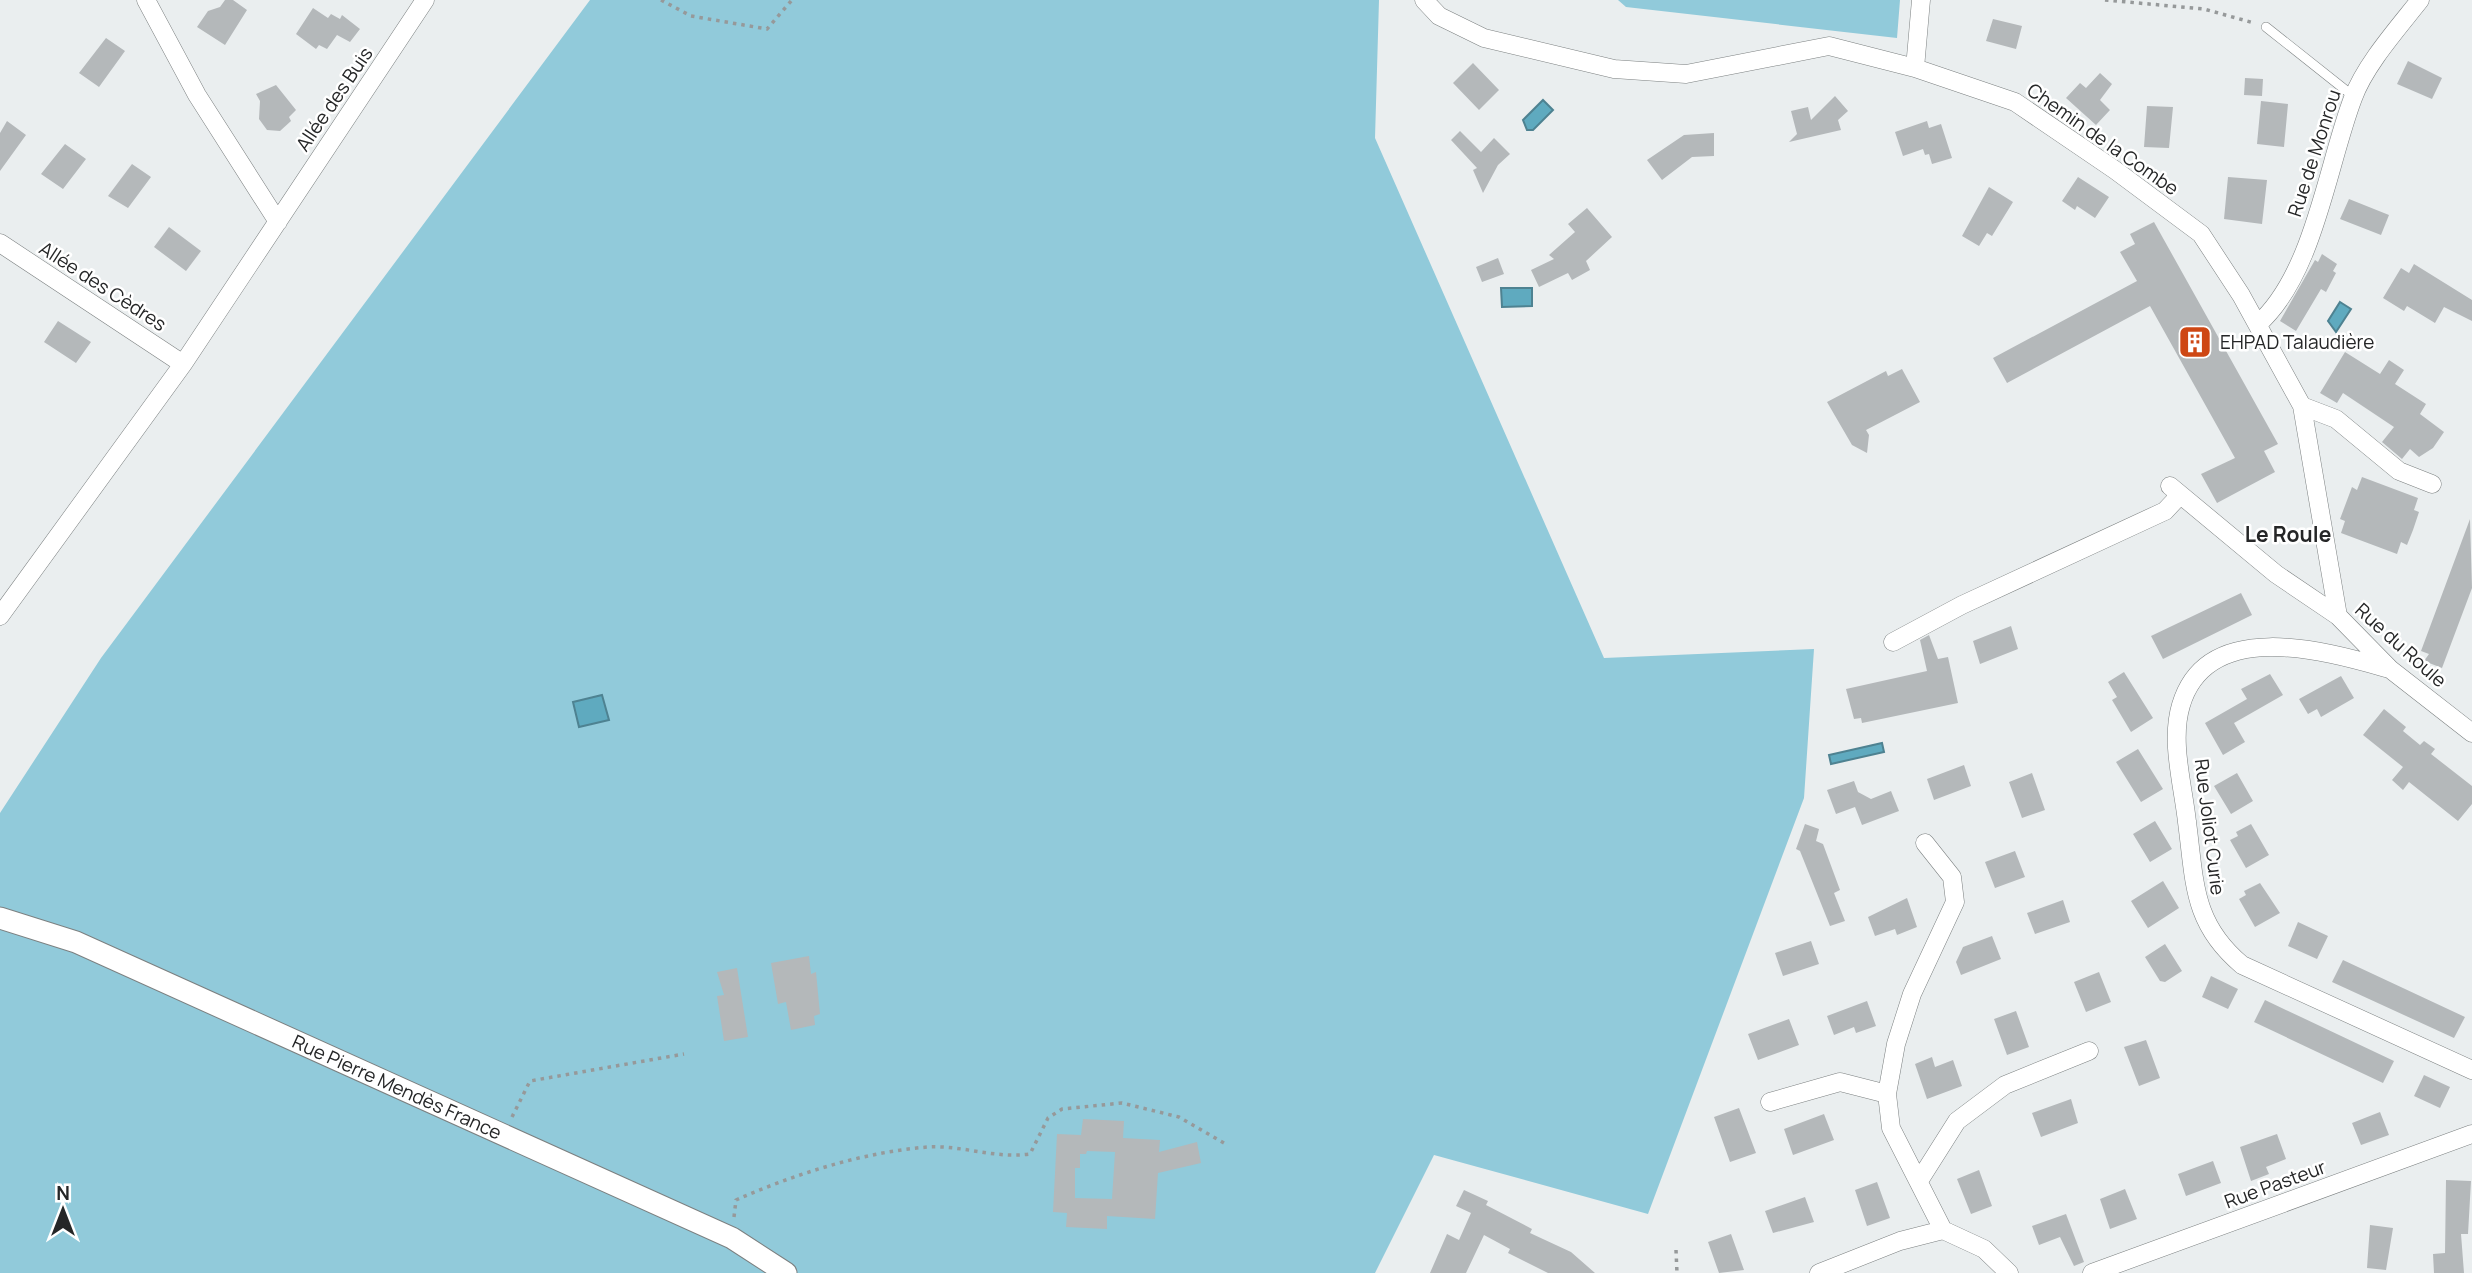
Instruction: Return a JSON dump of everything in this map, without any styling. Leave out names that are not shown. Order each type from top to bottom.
[{"type":"street","points":[[146,0],[197,95],[278,222]]},
{"type":"street","name":"Allée des Buis","points":[[0,616],[183,363],[425,0]]},
{"type":"street","name":"Chemin de la Combe","points":[[1424,0],[1438,16],[1484,38],[1614,69],[1686,74],[1829,46],[1914,68],[2015,102],[2115,170],[2201,234],[2241,295]]},
{"type":"street","points":[[1914,68],[1922,0]]},
{"type":"street","name":"Rue de Monrou","points":[[2258,324],[2276,308],[2304,252],[2332,171],[2353,96],[2420,0]]},
{"type":"street","name":"Allée des Cèdres","points":[[0,243],[183,363]]},
{"type":"street","name":"Rue du Roule","points":[[2241,295],[2302,406],[2338,616],[2390,669],[2472,733]]},
{"type":"street","points":[[2302,406],[2336,419],[2399,471],[2432,484]]},
{"type":"street","points":[[1893,642],[1962,605],[2165,511],[2175,490],[2276,574],[2338,616]]},
{"type":"street","name":"Rue Joliot Curie","points":[[2390,669],[2335,653],[2238,649],[2218,657],[2190,683],[2180,707],[2177,737],[2199,908],[2219,946],[2242,965],[2472,1070]]},
{"type":"street","points":[[1925,843],[1952,877],[1955,902],[1912,994],[1896,1044],[1887,1094],[1891,1128],[1943,1230],[1984,1249],[2009,1273]]},
{"type":"street","name":"Rue Pierre Mendès France","points":[[0,918],[76,943],[733,1238],[786,1273]]},
{"type":"street","points":[[1919,1181],[1957,1121],[2005,1085],[2089,1051]]},
{"type":"street","points":[[1770,1102],[1840,1082],[1887,1094]]},
{"type":"street","name":"Rue Pasteur","points":[[2092,1273],[2472,1134]]},
{"type":"street","points":[[1819,1273],[1900,1241],[1943,1230]]},
{"type":"lane","points":[[2266,27],[2353,96]]},
{"type":"path","points":[[662,0],[691,16],[767,29],[792,0]]},
{"type":"path","points":[[2105,0],[2204,9],[2266,27]]},
{"type":"path","points":[[503,1135],[530,1081],[684,1054]]},
{"type":"path","points":[[733,1238],[736,1200],[762,1189],[870,1156],[930,1147],[1009,1157],[1030,1154],[1048,1118],[1062,1109],[1122,1103],[1179,1118],[1224,1143]]},
{"type":"path","points":[[1676,1250],[1677,1273]]},
{"type":"shaded area","points":[[590,0],[1379,0],[1375,138],[1604,658],[1814,649],[1804,798],[1648,1214],[1434,1155],[1375,1273],[0,1273],[0,813],[101,658]]},
{"type":"shaded area","points":[[1618,0],[1900,0],[1897,38],[1626,7]]},
{"type":"shaded area","points":[[1543,100],[1553,110],[1533,130],[1527,130],[1523,120]]},
{"type":"shaded area","points":[[1501,288],[1532,288],[1532,306],[1502,307]]},
{"type":"shaded area","points":[[2340,302],[2351,309],[2336,332],[2328,321]]},
{"type":"shaded area","points":[[602,695],[609,720],[579,727],[573,702]]},
{"type":"shaded area","points":[[1882,743],[1884,752],[1831,764],[1829,755]]},
{"type":"building","points":[[225,0],[233,0],[247,10],[225,45],[197,27],[208,11],[220,7]]},
{"type":"building","points":[[313,8],[328,18],[331,14],[340,19],[342,15],[360,29],[350,42],[337,35],[327,49],[319,45],[316,49],[296,34]]},
{"type":"building","points":[[1993,19],[2022,26],[2016,49],[1986,41]]},
{"type":"building","points":[[106,38],[125,51],[99,87],[79,73]]},
{"type":"building","points":[[2408,61],[2442,78],[2432,99],[2397,84]]},
{"type":"building","points":[[1473,63],[1499,90],[1479,110],[1453,83]]},
{"type":"building","points":[[2100,73],[2112,84],[2100,100],[2110,110],[2096,125],[2066,98],[2080,83],[2086,88]]},
{"type":"building","points":[[2245,78],[2263,79],[2262,96],[2244,95]]},
{"type":"building","points":[[276,85],[296,110],[289,117],[291,121],[280,131],[267,130],[259,119],[260,101],[256,94]]},
{"type":"building","points":[[1835,96],[1848,111],[1838,120],[1841,130],[1789,142],[1797,134],[1791,111],[1808,107],[1811,120]]},
{"type":"building","points":[[2261,101],[2288,104],[2284,147],[2257,144]]},
{"type":"building","points":[[2147,106],[2173,107],[2169,148],[2144,147]]},
{"type":"building","points":[[7,121],[26,135],[0,171],[0,133]]},
{"type":"building","points":[[1927,121],[1929,128],[1941,124],[1952,158],[1932,164],[1929,154],[1925,155],[1923,149],[1903,156],[1895,132]]},
{"type":"building","points":[[1460,131],[1481,152],[1494,138],[1510,154],[1498,165],[1483,193],[1473,170],[1477,168],[1451,140]]},
{"type":"building","points":[[1714,133],[1714,156],[1692,157],[1662,180],[1647,160],[1684,135]]},
{"type":"building","points":[[65,144],[86,159],[63,189],[41,174]]},
{"type":"building","points":[[132,164],[151,177],[128,208],[108,196]]},
{"type":"building","points":[[2078,177],[2109,197],[2095,218],[2077,206],[2075,210],[2062,201]]},
{"type":"building","points":[[2228,177],[2267,180],[2262,224],[2224,219]]},
{"type":"building","points":[[1989,187],[2013,202],[1992,236],[1987,233],[1979,246],[1962,236]]},
{"type":"building","points":[[2349,199],[2389,215],[2381,235],[2340,219]]},
{"type":"building","points":[[1587,208],[1612,237],[1586,261],[1590,270],[1572,280],[1568,273],[1539,287],[1531,270],[1554,259],[1549,255],[1575,232],[1568,224]]},
{"type":"building","name":"EHPAD Talaudière","points":[[2154,222],[2278,444],[2264,451],[2275,472],[2217,503],[2201,474],[2235,458],[2150,306],[2007,383],[1993,358],[2137,281],[2120,252],[2135,244],[2130,234]]},
{"type":"building","points":[[169,227],[201,251],[186,271],[154,247]]},
{"type":"building","points":[[2322,254],[2337,264],[2333,271],[2336,273],[2326,292],[2321,289],[2296,331],[2280,321],[2315,260],[2318,262]]},
{"type":"building","points":[[1498,258],[1504,274],[1482,282],[1476,267]]},
{"type":"building","points":[[2414,264],[2472,300],[2472,321],[2444,307],[2435,323],[2407,306],[2404,311],[2383,298],[2401,268],[2409,273]]},
{"type":"building","points":[[58,321],[91,342],[76,363],[44,342]]},
{"type":"building","points":[[2345,352],[2380,374],[2389,360],[2404,370],[2395,384],[2426,404],[2420,414],[2444,432],[2433,448],[2419,457],[2410,449],[2402,459],[2382,442],[2394,427],[2343,393],[2337,403],[2320,393]]},
{"type":"building","points":[[1902,369],[1920,402],[1866,430],[1869,435],[1867,453],[1852,445],[1827,402],[1886,371],[1888,376]]},
{"type":"building","points":[[2362,477],[2418,498],[2414,510],[2419,512],[2413,530],[2407,545],[2401,542],[2397,554],[2341,533],[2345,521],[2340,519],[2352,487],[2357,490]]},
{"type":"building","points":[[2470,519],[2472,588],[2442,668],[2424,661],[2429,654],[2421,651]]},
{"type":"building","points":[[2241,593],[2252,615],[2163,659],[2151,636]]},
{"type":"building","points":[[2011,626],[2018,649],[1980,664],[1973,641]]},
{"type":"building","points":[[1929,635],[1938,659],[1948,657],[1958,703],[1862,723],[1861,718],[1854,719],[1846,689],[1927,671],[1920,640]]},
{"type":"building","points":[[2124,672],[2153,718],[2131,732],[2112,700],[2117,697],[2108,682]]},
{"type":"building","points":[[2270,674],[2283,695],[2234,723],[2245,742],[2223,755],[2205,723],[2247,699],[2241,689]]},
{"type":"building","points":[[2341,676],[2354,698],[2321,717],[2317,709],[2308,714],[2299,699]]},
{"type":"building","points":[[2384,709],[2406,727],[2403,731],[2420,745],[2424,741],[2435,749],[2431,754],[2472,786],[2472,804],[2458,821],[2409,782],[2403,790],[2392,780],[2403,767],[2363,735]]},
{"type":"building","points":[[2138,749],[2163,789],[2141,802],[2116,762]]},
{"type":"building","points":[[1964,765],[1971,786],[1934,800],[1927,779]]},
{"type":"building","points":[[2032,773],[2045,810],[2022,818],[2009,782]]},
{"type":"building","points":[[2237,773],[2253,801],[2231,814],[2214,786]]},
{"type":"building","points":[[1854,781],[1858,792],[1871,799],[1891,791],[1899,811],[1862,825],[1855,807],[1836,814],[1827,790]]},
{"type":"building","points":[[2155,821],[2172,849],[2150,862],[2133,834]]},
{"type":"building","points":[[1805,824],[1819,829],[1816,841],[1823,844],[1840,890],[1834,893],[1845,921],[1830,926],[1800,851],[1796,849]]},
{"type":"building","points":[[2251,824],[2269,855],[2246,868],[2230,840],[2238,836],[2236,832]]},
{"type":"building","points":[[2015,851],[2025,877],[1995,888],[1985,862]]},
{"type":"building","points":[[2163,881],[2179,908],[2148,928],[2131,901]]},
{"type":"building","points":[[2260,883],[2280,913],[2255,927],[2239,899],[2246,895],[2244,891]]},
{"type":"building","points":[[1907,898],[1917,927],[1897,935],[1895,929],[1875,936],[1868,917]]},
{"type":"building","points":[[2063,900],[2070,922],[2035,934],[2027,913]]},
{"type":"building","points":[[2298,922],[2328,936],[2317,959],[2288,946]]},
{"type":"building","points":[[1992,936],[2001,959],[1961,975],[1956,962],[1963,947]]},
{"type":"building","points":[[1811,941],[1819,964],[1783,976],[1775,953]]},
{"type":"building","points":[[2165,944],[2182,971],[2165,982],[2160,981],[2145,957]]},
{"type":"building","points":[[809,956],[811,974],[816,972],[820,1014],[814,1016],[815,1025],[791,1030],[786,1002],[778,1004],[771,963]]},
{"type":"building","points":[[2343,960],[2465,1017],[2454,1038],[2332,982]]},
{"type":"building","points":[[737,968],[748,1037],[724,1041],[717,996],[724,995],[717,972]]},
{"type":"building","points":[[2099,972],[2111,1002],[2086,1012],[2074,982]]},
{"type":"building","points":[[2211,976],[2238,989],[2228,1009],[2202,997]]},
{"type":"building","points":[[2265,1000],[2394,1061],[2383,1083],[2254,1022]]},
{"type":"building","points":[[1867,1001],[1876,1026],[1856,1033],[1854,1027],[1834,1035],[1827,1016]]},
{"type":"building","points":[[2016,1011],[2029,1047],[2007,1055],[1994,1019]]},
{"type":"building","points":[[1789,1019],[1799,1045],[1758,1060],[1748,1034]]},
{"type":"building","points":[[2146,1040],[2160,1078],[2139,1086],[2124,1047]]},
{"type":"building","points":[[1932,1057],[1935,1067],[1953,1060],[1962,1086],[1927,1099],[1915,1064]]},
{"type":"building","points":[[2424,1075],[2450,1087],[2440,1108],[2414,1096]]},
{"type":"building","points":[[2071,1099],[2078,1123],[2041,1137],[2032,1113]]},
{"type":"building","points":[[1739,1108],[1756,1153],[1730,1162],[1714,1117]]},
{"type":"building","points":[[2380,1112],[2389,1135],[2361,1145],[2352,1123]]},
{"type":"building","points":[[1824,1114],[1834,1140],[1793,1155],[1784,1129]]},
{"type":"building","points":[[1083,1119],[1124,1121],[1123,1138],[1160,1140],[1159,1152],[1197,1142],[1201,1163],[1158,1173],[1155,1219],[1107,1216],[1107,1229],[1066,1227],[1067,1213],[1053,1212],[1057,1134],[1081,1135]],"holes":[[[1087,1151],[1115,1152],[1112,1199],[1075,1198],[1075,1168],[1080,1168],[1080,1154],[1086,1154]]]},
{"type":"building","points":[[2277,1134],[2286,1159],[2266,1167],[2269,1174],[2251,1181],[2240,1147]]},
{"type":"building","points":[[2213,1161],[2221,1183],[2186,1196],[2178,1174]]},
{"type":"building","points":[[1979,1170],[1992,1206],[1971,1214],[1957,1179]]},
{"type":"building","points":[[2446,1180],[2471,1181],[2468,1234],[2461,1234],[2464,1273],[2434,1273],[2433,1254],[2445,1253]]},
{"type":"building","points":[[1877,1182],[1890,1218],[1867,1226],[1855,1190]]},
{"type":"building","points":[[2125,1189],[2137,1219],[2110,1229],[2100,1199]]},
{"type":"building","points":[[1464,1190],[1488,1201],[1486,1205],[1532,1229],[1530,1233],[1571,1252],[1595,1273],[1548,1273],[1508,1253],[1510,1249],[1484,1235],[1466,1273],[1430,1273],[1447,1234],[1459,1240],[1471,1213],[1456,1206]]},
{"type":"building","points":[[1805,1197],[1814,1222],[1773,1233],[1765,1211]]},
{"type":"building","points":[[2066,1214],[2084,1262],[2074,1266],[2060,1237],[2039,1245],[2032,1226]]},
{"type":"building","points":[[2370,1225],[2393,1228],[2386,1270],[2367,1268]]},
{"type":"building","points":[[1731,1234],[1744,1270],[1719,1273],[1708,1242]]},
{"type":"place","name":"EHPAD Talaudière","points":[[2195,342]]},
{"type":"district","name":"Le Roule","points":[[2288,534]]}]
